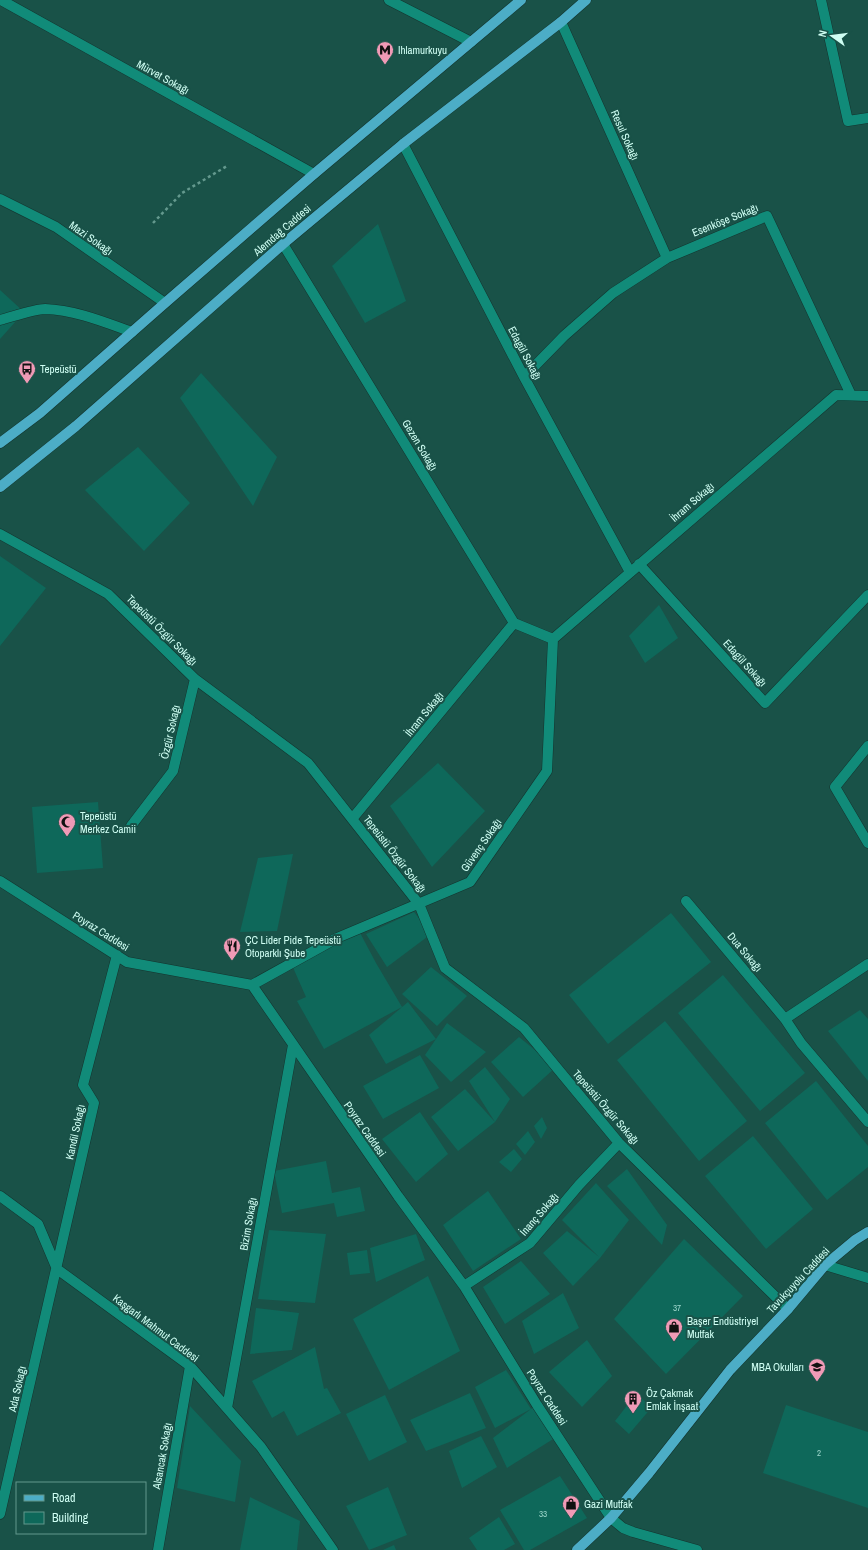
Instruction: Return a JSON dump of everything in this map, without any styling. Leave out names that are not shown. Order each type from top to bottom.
[{"type":"main road","name":"Alemdağ Caddesi","points":[[0,443],[40,413],[314,174],[521,0]]},
{"type":"main road","name":"Alemdağ Caddesi","points":[[0,487],[76,426],[283,244],[403,144],[561,22],[586,0]]},
{"type":"main road","name":"Tavukçuyolu Caddesi","points":[[577,1550],[611,1518],[650,1473],[730,1370],[788,1309],[826,1266],[855,1240],[868,1232]]},
{"type":"street","name":"Mürvet Sokağı","points":[[1,0],[314,174]]},
{"type":"street","points":[[389,0],[471,42]]},
{"type":"street","points":[[821,0],[848,121],[868,118]]},
{"type":"street","name":"Resul Sokağı","points":[[561,22],[667,258]]},
{"type":"street","name":"Edagül Sokağı","points":[[403,144],[524,377],[630,572]]},
{"type":"street","name":"Mazi Sokağı","points":[[0,199],[56,227],[165,303]]},
{"type":"street","name":"Esenköşe Sokağı","points":[[524,377],[564,336],[613,293],[667,258],[767,216],[851,395]]},
{"type":"street","name":"Gezen Sokağı","points":[[283,244],[514,623]]},
{"type":"street","points":[[0,320],[44,309],[92,318],[132,332]]},
{"type":"street","name":"İhram Sokağı","points":[[553,639],[836,395],[851,395]]},
{"type":"street","points":[[851,395],[868,396]]},
{"type":"street","name":"Tepeüstü Özgür Sokağı","points":[[0,534],[108,594],[195,679],[308,763],[419,904],[445,968],[524,1028],[619,1143],[788,1309]]},
{"type":"street","name":"Edagül Sokağı","points":[[639,564],[765,703],[868,595]]},
{"type":"street","points":[[514,623],[553,639]]},
{"type":"street","name":"İhram Sokağı","points":[[352,820],[514,623]]},
{"type":"street","name":"Güvenç Sokağı","points":[[252,985],[337,938],[470,882],[547,770],[553,639]]},
{"type":"street","name":"Özgür Sokağı","points":[[131,826],[173,771],[195,679]]},
{"type":"street","points":[[868,746],[835,787],[868,843]]},
{"type":"street","name":"Poyraz Caddesi","points":[[0,881],[127,962],[252,985],[398,1196],[464,1286],[537,1405],[611,1518]]},
{"type":"street","name":"Dua Sokağı","points":[[686,901],[785,1019],[801,1043],[868,1122]]},
{"type":"street","name":"Kandil Sokağı","points":[[57,1269],[94,1103],[83,1085],[117,956]]},
{"type":"street","points":[[785,1019],[868,964]]},
{"type":"street","name":"Bizim Sokağı","points":[[227,1408],[293,1045]]},
{"type":"street","name":"İnanç Sokağı","points":[[464,1286],[494,1265],[530,1243],[579,1185],[619,1143]]},
{"type":"street","points":[[0,1196],[38,1224],[57,1269]]},
{"type":"street","points":[[826,1266],[868,1278]]},
{"type":"street","name":"Kaşgarlı Mahmut Caddesi","points":[[57,1269],[190,1366],[261,1447],[333,1550]]},
{"type":"street","name":"Ada Sokağı","points":[[0,1514],[57,1269]]},
{"type":"street","name":"Alsancak Sokağı","points":[[158,1550],[190,1366]]},
{"type":"street","points":[[611,1518],[623,1528],[633,1532],[697,1550]]},
{"type":"path","points":[[153,223],[182,193],[227,166]]},
{"type":"building","points":[[378,224],[406,301],[365,323],[332,266]]},
{"type":"building","points":[[0,290],[24,312],[0,339]]},
{"type":"building","points":[[201,373],[277,457],[253,506],[180,398]]},
{"type":"building","points":[[138,447],[190,503],[144,551],[85,490]]},
{"type":"building","points":[[0,556],[46,588],[0,646]]},
{"type":"building","points":[[659,605],[678,638],[645,663],[629,636]]},
{"type":"building","points":[[438,763],[485,811],[432,867],[390,806]]},
{"type":"building","name":"Tepeüstü Merkez Camii","points":[[98,802],[103,868],[37,873],[32,807]]},
{"type":"building","points":[[293,854],[277,931],[240,932],[258,858]]},
{"type":"building","points":[[414,912],[431,934],[387,967],[366,934]]},
{"type":"building","points":[[671,913],[711,962],[608,1044],[569,995]]},
{"type":"building","points":[[358,929],[402,1007],[324,1049],[297,1001],[306,997],[291,963]]},
{"type":"building","points":[[431,967],[467,996],[437,1026],[402,994]]},
{"type":"building","points":[[723,975],[805,1073],[760,1111],[678,1013]]},
{"type":"building","points":[[408,1002],[436,1039],[386,1064],[369,1035]]},
{"type":"building","points":[[860,1010],[868,1019],[868,1081],[828,1031]]},
{"type":"building","points":[[665,1021],[747,1121],[699,1161],[617,1060]]},
{"type":"building","points":[[447,1023],[486,1052],[451,1082],[425,1055]]},
{"type":"building","points":[[519,1037],[556,1067],[523,1097],[491,1062]]},
{"type":"building","points":[[420,1055],[439,1088],[383,1119],[363,1086]]},
{"type":"building","points":[[485,1067],[510,1099],[495,1122],[469,1081]]},
{"type":"building","points":[[816,1081],[868,1146],[868,1167],[827,1200],[765,1123]]},
{"type":"building","points":[[465,1089],[495,1122],[458,1151],[431,1117]]},
{"type":"building","points":[[420,1112],[448,1154],[416,1182],[382,1139]]},
{"type":"building","points":[[542,1117],[547,1128],[541,1139],[534,1126]]},
{"type":"building","points":[[528,1131],[535,1142],[525,1155],[516,1144]]},
{"type":"building","points":[[753,1136],[813,1209],[766,1249],[705,1176]]},
{"type":"building","points":[[514,1149],[522,1159],[511,1172],[499,1162]]},
{"type":"building","points":[[326,1161],[332,1193],[360,1187],[365,1211],[337,1217],[334,1203],[282,1213],[274,1171]]},
{"type":"building","points":[[627,1169],[667,1225],[662,1245],[607,1186]]},
{"type":"building","points":[[596,1183],[629,1220],[600,1258],[573,1286],[543,1253],[567,1231],[599,1257],[562,1220]]},
{"type":"building","points":[[488,1191],[521,1239],[473,1271],[443,1225]]},
{"type":"building","points":[[269,1230],[326,1234],[315,1303],[258,1299]]},
{"type":"building","points":[[416,1234],[425,1260],[376,1282],[370,1248]]},
{"type":"building","points":[[684,1239],[743,1296],[666,1374],[614,1319]]},
{"type":"building","points":[[367,1250],[370,1273],[350,1275],[347,1253]]},
{"type":"building","points":[[521,1261],[550,1294],[505,1324],[483,1287]]},
{"type":"building","points":[[428,1276],[460,1351],[389,1390],[353,1319]]},
{"type":"building","points":[[563,1293],[579,1328],[534,1354],[522,1321]]},
{"type":"building","points":[[256,1308],[299,1313],[292,1350],[250,1354]]},
{"type":"building","points":[[587,1340],[612,1376],[582,1407],[549,1372]]},
{"type":"building","points":[[315,1347],[324,1389],[327,1388],[341,1413],[297,1436],[284,1411],[272,1418],[252,1381]]},
{"type":"building","points":[[506,1370],[531,1409],[495,1428],[475,1387]]},
{"type":"building","points":[[470,1393],[486,1428],[426,1451],[410,1420]]},
{"type":"building","name":"Öz Çakmak Emlak İnşaat","points":[[636,1394],[652,1407],[629,1434],[615,1421]]},
{"type":"building","points":[[385,1395],[407,1442],[369,1461],[346,1414]]},
{"type":"building","points":[[537,1405],[558,1436],[507,1468],[493,1438]]},
{"type":"building","points":[[786,1405],[868,1432],[868,1508],[763,1473]]},
{"type":"building","points":[[190,1406],[241,1461],[235,1502],[177,1488]]},
{"type":"building","points":[[481,1436],[497,1467],[462,1488],[449,1451]]},
{"type":"building","points":[[560,1476],[587,1518],[530,1550],[524,1550],[500,1510]]},
{"type":"building","points":[[388,1487],[407,1535],[369,1550],[346,1506]]},
{"type":"building","points":[[250,1497],[300,1521],[297,1550],[240,1550]]},
{"type":"building","points":[[499,1517],[515,1544],[504,1550],[477,1550],[469,1538]]},
{"type":"building","points":[[394,1545],[396,1550],[383,1550]]},
{"type":"place","name":"Ihlamurkuyu","points":[[385,65]]},
{"type":"place","name":"Tepeüstü","points":[[27,384]]},
{"type":"place","name":"Tepeüstü Merkez Camii","points":[[67,837]]},
{"type":"place","name":"ÇC Lider Pide Tepeüstü Otoparklı Şube","points":[[232,961]]},
{"type":"place","name":"Başer Endüstriyel Mutfak","points":[[674,1342]]},
{"type":"place","name":"MBA Okulları","points":[[817,1382]]},
{"type":"place","name":"Öz Çakmak Emlak İnşaat","points":[[633,1414]]},
{"type":"place","name":"Gazi Mutfak","points":[[571,1519]]}]
